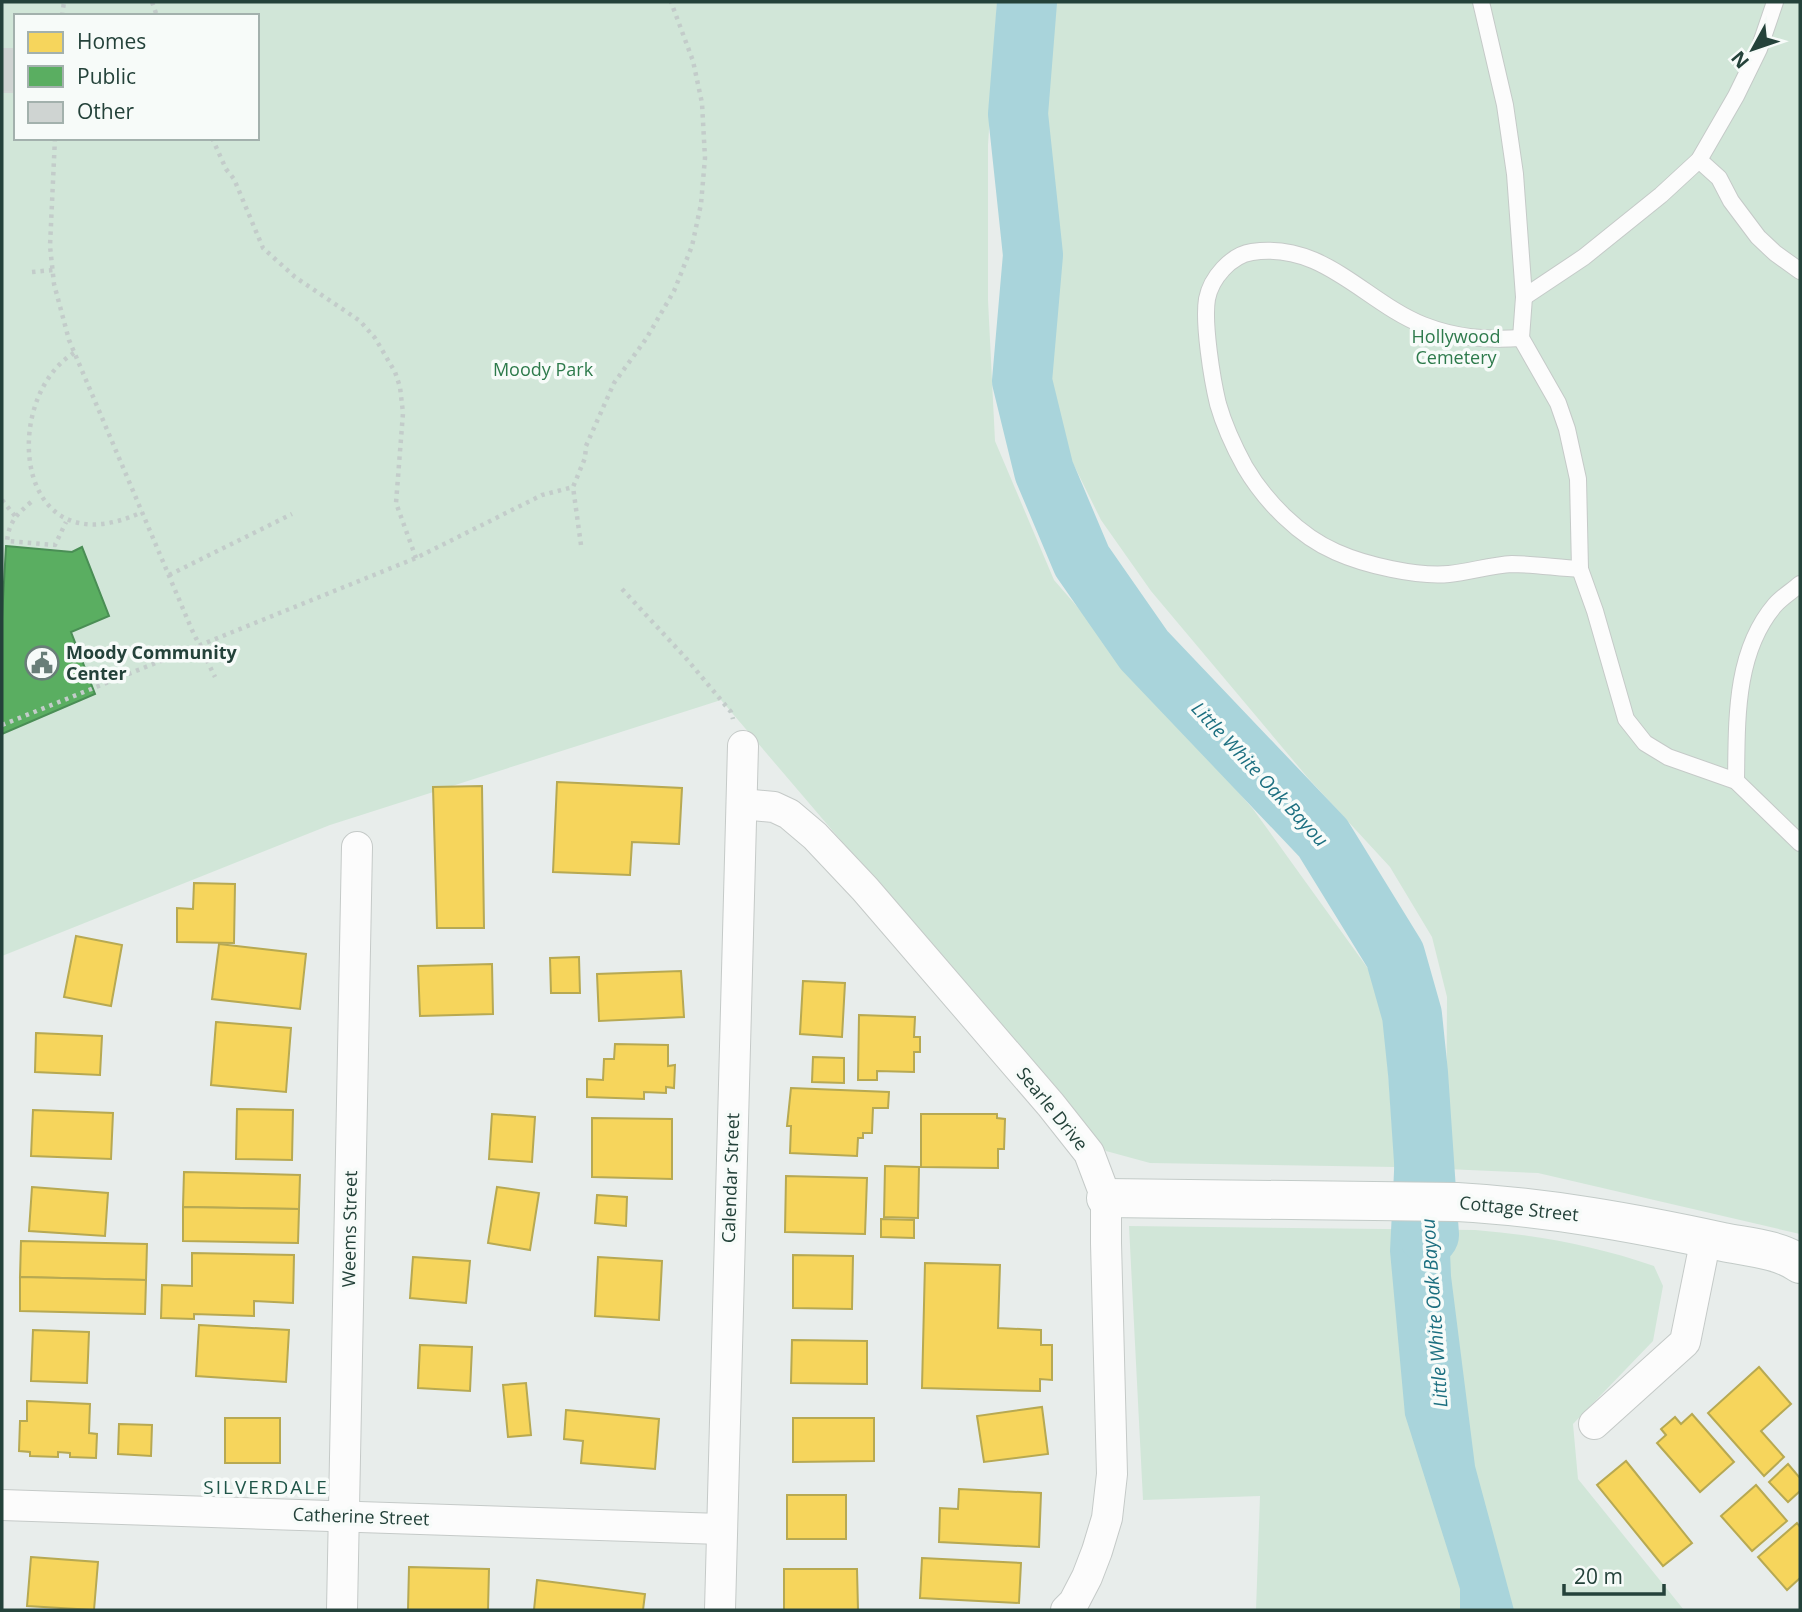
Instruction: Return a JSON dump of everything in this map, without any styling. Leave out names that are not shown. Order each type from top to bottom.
[{"type":"street","name":"Calendar Street","points":[[720,1610],[743,746]]},
{"type":"street","name":"Searle Drive","points":[[742,804],[774,807],[789,814],[815,836],[865,889],[1089,1153],[1106,1198],[1112,1474],[1107,1518],[1097,1551],[1078,1594],[1066,1610]]},
{"type":"street","name":"Weems Street","points":[[342,1610],[357,848]]},
{"type":"street","name":"Cottage Street","points":[[1106,1198],[1471,1202],[1552,1210],[1706,1238],[1782,1255],[1800,1264]]},
{"type":"street","points":[[1594,1424],[1685,1342],[1706,1238]]},
{"type":"street","name":"Catherine Street","points":[[2,1505],[721,1530]]},
{"type":"lane","points":[[1481,2],[1506,106],[1515,174],[1524,297],[1521,338],[1558,403],[1574,454],[1578,478],[1580,569],[1626,719],[1645,743],[1668,757],[1736,781],[1800,843]]},
{"type":"lane","points":[[1524,297],[1584,257],[1661,195],[1699,160],[1736,96],[1759,49],[1775,2]]},
{"type":"lane","points":[[1699,160],[1719,178],[1731,201],[1758,237],[1800,271]]},
{"type":"lane","points":[[1521,338],[1463,338],[1423,325],[1337,271],[1276,250],[1250,252],[1229,262],[1216,279],[1207,299],[1214,382],[1229,434],[1246,468],[1270,501],[1285,518],[1320,544],[1337,553],[1392,570],[1446,574],[1511,564],[1580,569]]},
{"type":"lane","points":[[1736,781],[1738,712],[1743,672],[1766,617],[1777,603],[1800,584]]},
{"type":"path","points":[[581,545],[573,487],[585,458],[586,446],[614,383],[646,339],[674,291],[692,246],[701,204],[705,158],[702,103],[693,61],[671,2]]},
{"type":"path","points":[[55,140],[50,246],[54,284],[74,353],[192,630],[215,677]]},
{"type":"path","points":[[213,140],[226,169],[234,179],[262,248],[295,277],[360,321],[375,338],[395,372],[403,413],[396,503],[416,558]]},
{"type":"path","points":[[32,272],[53,270]]},
{"type":"path","points":[[57,359],[74,353]]},
{"type":"path","points":[[2,725],[416,558],[542,495],[573,487]]},
{"type":"path","points":[[2,500],[15,516]]},
{"type":"path","points":[[40,508],[29,500],[5,527],[7,541],[55,545],[66,522]]},
{"type":"path","points":[[50,514],[66,522],[93,526],[120,522],[142,512]]},
{"type":"path","points":[[169,575],[292,514]]},
{"type":"path","points":[[622,589],[731,712],[743,746]]},
{"type":"green space","name":"Moody Park","points":[[2,2],[997,2],[988,145],[988,300],[995,441],[1054,580],[1253,809],[1382,988],[1395,1167],[1150,1163],[1106,1151],[721,700],[330,825],[2,956]]},
{"type":"green space","name":"Hollywood Cemetery","points":[[1056,2],[1800,2],[1800,1234],[1538,1173],[1446,1169],[1447,997],[1432,937],[1390,867],[1308,778],[1151,591],[1101,520],[1060,437],[1045,377],[1042,118]]},
{"type":"green space","points":[[1129,1226],[1475,1230],[1566,1242],[1654,1266],[1663,1286],[1653,1341],[1573,1424],[1578,1479],[1684,1610],[1256,1610],[1260,1496],[1143,1500]]},
{"type":"water","points":[[1395,1152],[1446,1152],[1451,1276],[1475,1466],[1514,1610],[1460,1610],[1460,1589],[1405,1415],[1390,1251]]},
{"type":"building: Homes","points":[[557,782],[682,788],[679,844],[632,842],[630,875],[553,872]]},
{"type":"building: Homes","points":[[482,786],[484,928],[437,928],[433,787]]},
{"type":"building: Homes","points":[[194,883],[235,884],[234,943],[177,942],[177,908],[193,909]]},
{"type":"building: Homes","points":[[76,936],[122,945],[111,1006],[64,997]]},
{"type":"building: Homes","points":[[219,944],[306,954],[300,1009],[212,999]]},
{"type":"building: Homes","points":[[579,957],[580,993],[551,993],[550,958]]},
{"type":"building: Homes","points":[[492,964],[493,1014],[420,1016],[418,966]]},
{"type":"building: Homes","points":[[681,971],[684,1017],[599,1021],[597,974]]},
{"type":"building: Homes","points":[[803,981],[845,983],[842,1037],[800,1034]]},
{"type":"building: Homes","points":[[859,1015],[915,1017],[914,1037],[920,1037],[920,1052],[914,1052],[914,1072],[877,1071],[877,1080],[858,1080]]},
{"type":"building: Homes","points":[[216,1022],[291,1028],[286,1092],[211,1085]]},
{"type":"building: Homes","points":[[36,1033],[102,1036],[100,1075],[35,1072]]},
{"type":"building: Homes","points":[[615,1044],[668,1045],[668,1066],[675,1065],[674,1088],[666,1087],[666,1093],[644,1092],[644,1099],[587,1097],[587,1079],[603,1080],[604,1059],[614,1059]]},
{"type":"building: Homes","points":[[813,1057],[844,1058],[844,1083],[812,1082]]},
{"type":"building: Homes","points":[[791,1088],[889,1092],[888,1108],[873,1108],[872,1133],[863,1133],[863,1138],[858,1138],[857,1156],[790,1153],[791,1126],[787,1126]]},
{"type":"building: Homes","points":[[237,1109],[293,1110],[292,1160],[236,1159]]},
{"type":"building: Homes","points":[[33,1110],[113,1113],[111,1159],[31,1156]]},
{"type":"building: Homes","points":[[492,1114],[535,1117],[532,1162],[489,1159]]},
{"type":"building: Homes","points":[[921,1114],[997,1114],[997,1118],[1005,1119],[1004,1149],[998,1149],[998,1168],[921,1167]]},
{"type":"building: Homes","points":[[592,1118],[672,1119],[672,1179],[592,1177]]},
{"type":"building: Homes","points":[[885,1166],[919,1167],[918,1218],[884,1217]]},
{"type":"building: Homes","points":[[184,1172],[300,1175],[299,1209],[183,1207]]},
{"type":"building: Homes","points":[[786,1176],[867,1178],[865,1234],[785,1232]]},
{"type":"building: Homes","points":[[32,1187],[108,1193],[105,1236],[29,1231]]},
{"type":"building: Homes","points":[[497,1187],[539,1193],[530,1250],[488,1243]]},
{"type":"building: Homes","points":[[597,1195],[627,1197],[626,1226],[595,1223]]},
{"type":"building: Homes","points":[[183,1207],[299,1209],[298,1243],[183,1241]]},
{"type":"building: Homes","points":[[881,1219],[914,1220],[914,1238],[881,1237]]},
{"type":"building: Homes","points":[[21,1241],[147,1244],[146,1280],[20,1277]]},
{"type":"building: Homes","points":[[192,1253],[294,1255],[293,1303],[254,1301],[254,1316],[194,1314],[194,1319],[161,1318],[162,1285],[192,1286]]},
{"type":"building: Homes","points":[[793,1255],[853,1256],[852,1309],[793,1308]]},
{"type":"building: Homes","points":[[413,1257],[470,1261],[466,1303],[410,1298]]},
{"type":"building: Homes","points":[[598,1257],[662,1261],[659,1320],[595,1316]]},
{"type":"building: Homes","points":[[925,1263],[1000,1265],[998,1328],[1041,1330],[1041,1345],[1052,1345],[1052,1380],[1040,1379],[1040,1391],[922,1388]]},
{"type":"building: Homes","points":[[20,1277],[146,1280],[145,1314],[20,1311]]},
{"type":"building: Homes","points":[[199,1325],[289,1330],[286,1382],[196,1376]]},
{"type":"building: Homes","points":[[33,1330],[89,1332],[87,1383],[31,1381]]},
{"type":"building: Homes","points":[[792,1340],[867,1341],[867,1384],[791,1383]]},
{"type":"building: Homes","points":[[420,1345],[472,1347],[470,1391],[418,1388]]},
{"type":"building: Homes","points":[[1759,1367],[1791,1404],[1761,1431],[1784,1457],[1764,1476],[1708,1413]]},
{"type":"building: Homes","points":[[526,1383],[531,1435],[508,1437],[503,1385]]},
{"type":"building: Homes","points":[[27,1401],[90,1404],[89,1433],[97,1434],[96,1458],[70,1457],[70,1453],[58,1452],[58,1457],[30,1456],[30,1452],[19,1451],[20,1421],[27,1421]]},
{"type":"building: Homes","points":[[1042,1407],[1048,1454],[984,1462],[977,1416]]},
{"type":"building: Homes","points":[[566,1410],[659,1419],[655,1469],[581,1463],[583,1441],[564,1439]]},
{"type":"building: Homes","points":[[1692,1414],[1734,1462],[1700,1492],[1657,1443],[1666,1435],[1661,1429],[1675,1417],[1681,1424]]},
{"type":"building: Homes","points":[[225,1418],[280,1418],[280,1463],[225,1463]]},
{"type":"building: Homes","points":[[793,1418],[874,1418],[874,1461],[793,1462]]},
{"type":"building: Homes","points":[[119,1424],[152,1425],[151,1456],[118,1454]]},
{"type":"building: Homes","points":[[1626,1461],[1692,1543],[1663,1566],[1597,1485]]},
{"type":"building: Homes","points":[[1788,1464],[1800,1478],[1800,1491],[1788,1502],[1769,1482]]},
{"type":"building: Homes","points":[[1756,1485],[1787,1521],[1752,1551],[1721,1516]]},
{"type":"building: Homes","points":[[959,1489],[1041,1493],[1039,1547],[939,1542],[940,1508],[958,1509]]},
{"type":"building: Homes","points":[[787,1495],[846,1495],[846,1539],[787,1539]]},
{"type":"building: Homes","points":[[1797,1523],[1800,1527],[1800,1578],[1787,1590],[1758,1557]]},
{"type":"building: Homes","points":[[31,1557],[98,1562],[94,1610],[27,1606]]},
{"type":"building: Homes","points":[[922,1558],[1021,1563],[1019,1603],[920,1598]]},
{"type":"building: Homes","points":[[409,1567],[489,1569],[488,1610],[408,1610]]},
{"type":"building: Homes","points":[[784,1569],[857,1569],[858,1610],[784,1610]]},
{"type":"building: Homes","points":[[537,1580],[645,1594],[643,1610],[534,1610]]},
{"type":"building: Public","name":"Moody Community Center","points":[[6,546],[72,552],[82,547],[109,616],[71,632],[95,694],[2,734],[2,618]]},
{"type":"building: Other","points":[[2,49],[14,49],[13,92],[2,92]]},
{"type":"waterway","name":"Little White Oak Bayou","points":[[1027,2],[1018,114],[1033,255],[1022,381],[1044,471],[1082,561],[1144,650],[1323,838],[1395,955],[1412,1015],[1429,1235]]},
{"type":"place","name":"Moody Community Center","points":[[42,663]]},
{"type":"district","name":"SILVERDALE","points":[[266,1487]]}]
